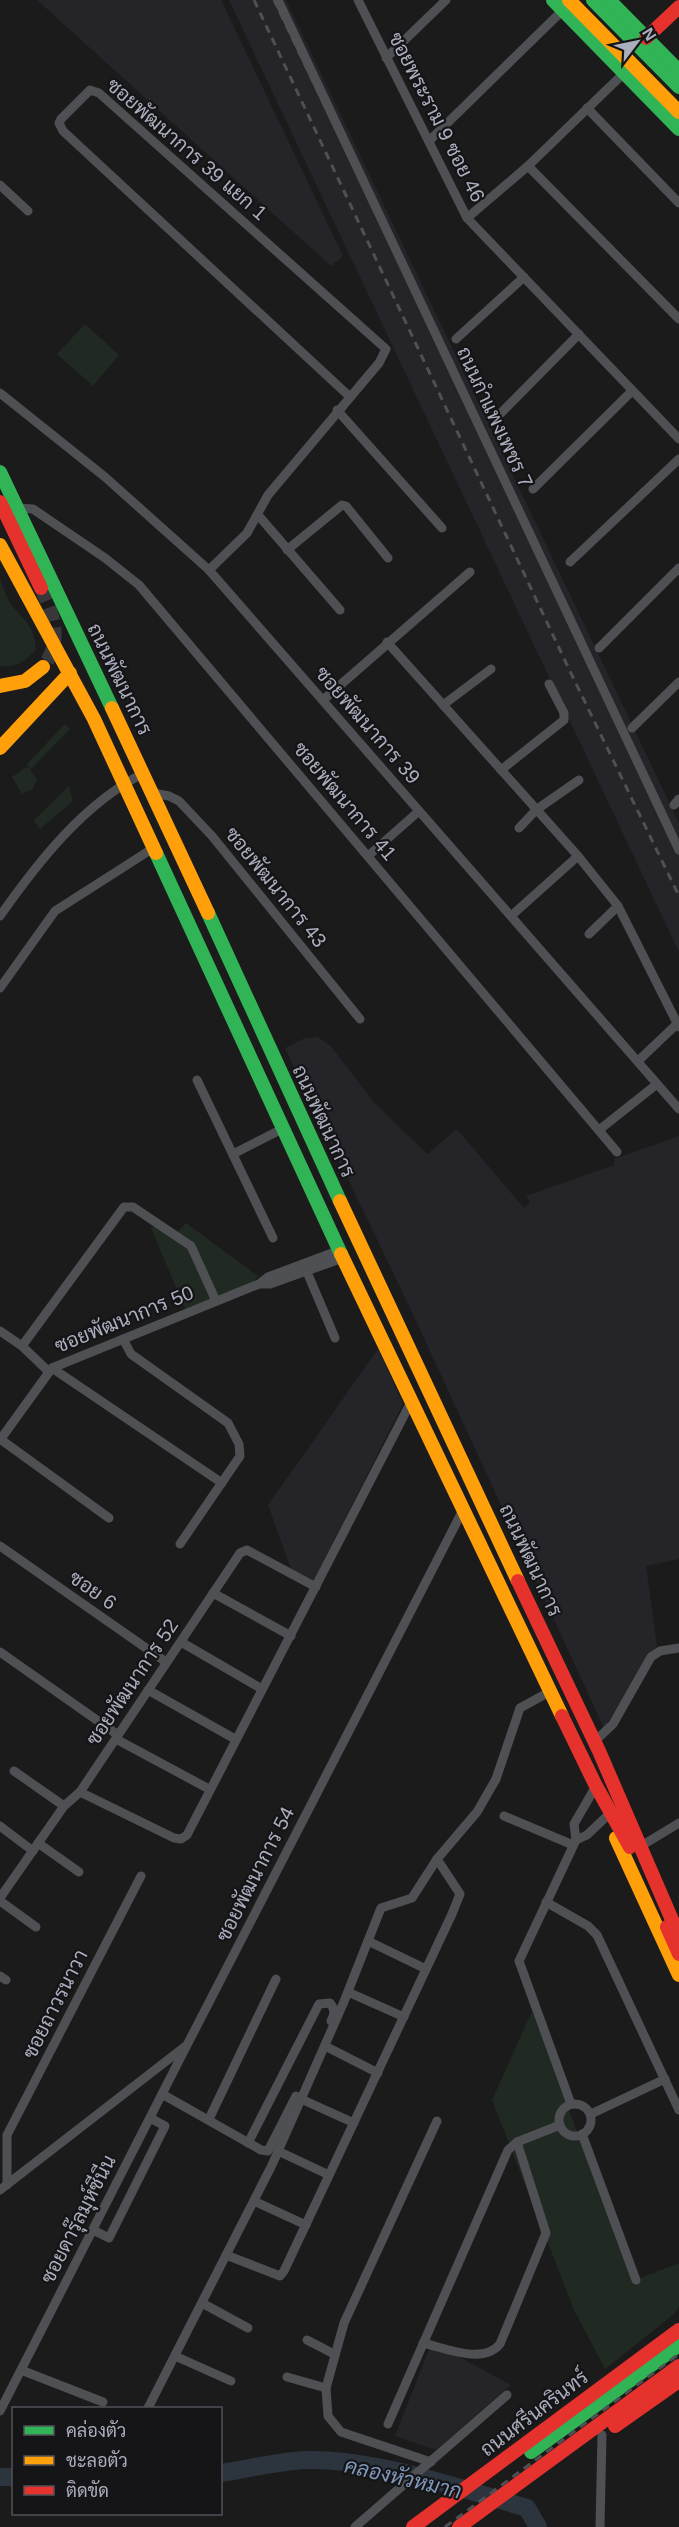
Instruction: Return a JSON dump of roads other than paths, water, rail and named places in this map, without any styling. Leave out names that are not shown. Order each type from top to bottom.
[{"type":"main road","points":[[593,0],[679,87]]},
{"type":"main road","points":[[609,0],[679,71]]},
{"type":"main road","points":[[562,3],[624,73],[679,129]]},
{"type":"main road","points":[[562,3],[679,112]]},
{"type":"main road","points":[[646,38],[679,7]]},
{"type":"main road","name":"ถนนพัฒนาการ","points":[[0,472],[144,773],[399,1328],[595,1741],[679,1936]]},
{"type":"main road","points":[[0,502],[41,588]]},
{"type":"main road","name":"ถนนพัฒนาการ","points":[[0,545],[70,673],[125,783],[411,1402],[596,1786],[626,1838],[679,1954]]},
{"type":"main road","points":[[0,686],[25,681],[43,667]]},
{"type":"main road","points":[[0,748],[70,673]]},
{"type":"main road","name":"ถนนพัฒนาการ","points":[[615,1785],[646,1843],[679,1915]]},
{"type":"main road","name":"ถนนพัฒนาการ","points":[[596,1786],[607,1816],[679,1974]]},
{"type":"main road","name":"ถนนศรีนครินทร์","points":[[413,2527],[453,2503],[502,2467],[679,2330]]},
{"type":"main road","points":[[502,2467],[679,2344]]},
{"type":"main road","points":[[459,2527],[484,2514],[534,2478],[679,2366]]},
{"type":"main road","points":[[534,2478],[602,2435],[679,2381]]},
{"type":"main road","points":[[427,2527],[453,2503]]},
{"type":"main road","points":[[474,2527],[484,2514]]},
{"type":"street","name":"ถนนกำแพงเพชร 7","points":[[278,0],[679,850]]},
{"type":"street","name":"ซอยพระราม 9 ซอย 46","points":[[358,0],[467,218],[679,439]]},
{"type":"street","points":[[386,58],[446,0]]},
{"type":"street","points":[[429,141],[562,3]]},
{"type":"street","points":[[467,218],[528,166],[624,73]]},
{"type":"street","name":"ซอยพัฒนาการ 39 แยก 1","points":[[209,570],[247,533],[268,495],[386,353],[384,346],[95,89],[90,90],[61,119],[59,123],[63,131],[349,396]]},
{"type":"street","points":[[587,108],[679,203]]},
{"type":"street","points":[[528,166],[679,319]]},
{"type":"street","points":[[0,185],[28,212]]},
{"type":"street","points":[[456,339],[525,277]]},
{"type":"street","points":[[501,413],[579,334]]},
{"type":"street","points":[[533,489],[632,391]]},
{"type":"street","name":"ซอยพัฒนาการ 39","points":[[0,393],[105,477],[209,570],[679,1109]]},
{"type":"street","points":[[337,410],[442,528]]},
{"type":"street","points":[[570,562],[679,459]]},
{"type":"street","points":[[287,549],[342,505],[346,506],[388,558]]},
{"type":"street","name":"ซอยพัฒนาการ 41","points":[[17,508],[33,509],[105,558],[139,585],[617,1152]]},
{"type":"street","points":[[258,515],[340,610]]},
{"type":"street","points":[[599,648],[679,568]]},
{"type":"street","points":[[323,700],[470,572]]},
{"type":"street","points":[[387,642],[578,856],[618,906],[678,1025],[638,1061]]},
{"type":"street","points":[[443,705],[490,669]]},
{"type":"street","points":[[632,728],[679,682]]},
{"type":"street","points":[[501,770],[564,720],[564,713],[549,684]]},
{"type":"street","points":[[0,916],[39,863],[90,811],[125,783],[144,773]]},
{"type":"street","points":[[519,828],[536,810],[579,780]]},
{"type":"street","name":"ซอยพัฒนาการ 43","points":[[153,793],[169,796],[179,801],[212,836],[360,1019]]},
{"type":"street","points":[[368,856],[419,811]]},
{"type":"street","points":[[0,988],[55,911],[155,847]]},
{"type":"street","points":[[511,916],[578,856]]},
{"type":"street","points":[[590,934],[618,906]]},
{"type":"street","points":[[197,1080],[235,1154],[273,1238]]},
{"type":"street","points":[[599,1130],[657,1084]]},
{"type":"street","points":[[235,1154],[284,1128]]},
{"type":"street","points":[[22,1346],[124,1207],[133,1207],[191,1246],[216,1301]]},
{"type":"street","name":"ซอยพัฒนาการ 50","points":[[259,1284],[270,1284],[307,1272],[341,1254]]},
{"type":"street","name":"ซอยพัฒนาการ 50","points":[[0,1440],[50,1370],[259,1284],[268,1277],[341,1254]]},
{"type":"street","points":[[307,1272],[335,1338]]},
{"type":"street","points":[[0,1331],[50,1370],[222,1484]]},
{"type":"street","points":[[123,1339],[131,1354],[228,1423],[239,1444],[240,1456],[180,1544]]},
{"type":"street","points":[[80,1792],[181,1839],[187,1835],[411,1402]]},
{"type":"street","points":[[0,1440],[109,1518]]},
{"type":"street","name":"ซอยพัฒนาการ 54","points":[[3,2187],[187,2045],[463,1510]]},
{"type":"street","name":"ซอย 6","points":[[0,1546],[166,1662]]},
{"type":"street","name":"ซอยพัฒนาการ 52","points":[[0,1899],[64,1806],[80,1792],[240,1553],[245,1550],[316,1587]]},
{"type":"street","points":[[213,1593],[291,1636]]},
{"type":"street","points":[[181,1642],[262,1689]]},
{"type":"street","points":[[595,1741],[614,1724],[651,1657],[660,1651],[679,1648]]},
{"type":"street","points":[[0,1652],[117,1737],[209,1789]]},
{"type":"street","points":[[148,1690],[236,1739]]},
{"type":"street","points":[[149,2407],[278,2151],[348,1992],[381,1908],[412,1898],[437,1859],[477,1812],[496,1779],[520,1708],[551,1691]]},
{"type":"street","points":[[14,1771],[64,1806]]},
{"type":"street","points":[[571,2104],[519,1961],[574,1843],[573,1825],[596,1786]]},
{"type":"street","points":[[504,1816],[574,1843]]},
{"type":"street","points":[[574,1843],[587,1835],[607,1816]]},
{"type":"street","points":[[646,1843],[679,1824]]},
{"type":"street","points":[[0,1826],[79,1872]]},
{"type":"street","points":[[226,2255],[280,2276],[378,2073],[460,1894],[437,1859]]},
{"type":"street","name":"ซอยถาวรนาวา","points":[[3,2187],[7,2135],[141,1876]]},
{"type":"street","points":[[0,1899],[36,1927]]},
{"type":"street","points":[[546,1902],[588,1926],[597,1935],[679,2110]]},
{"type":"street","points":[[368,1941],[426,1969]]},
{"type":"street","points":[[209,2119],[276,1979]]},
{"type":"street","points":[[348,1992],[404,2017]]},
{"type":"street","points":[[162,2094],[261,2150],[268,2151],[273,2145],[334,2014],[330,2003],[319,2004],[314,2009],[249,2143]]},
{"type":"street","name":"ซอยดารุ๊ลมุห์ซีนีน","points":[[0,2411],[187,2045]]},
{"type":"street","points":[[325,2046],[378,2073]]},
{"type":"street","points":[[591,2114],[665,2079]]},
{"type":"street","points":[[301,2099],[354,2123]]},
{"type":"street","points":[[571,2104],[584,2106],[591,2114],[591,2125],[582,2134],[569,2135],[560,2125],[561,2112],[571,2104]]},
{"type":"street","points":[[93,2230],[109,2238],[165,2126],[150,2118]]},
{"type":"street","points":[[431,2462],[341,2432],[328,2416],[326,2388],[344,2323],[437,2121]]},
{"type":"street","points":[[388,2424],[508,2150],[518,2142],[560,2125]]},
{"type":"street","points":[[582,2134],[636,2280]]},
{"type":"street","points":[[423,2343],[477,2355],[493,2352],[500,2344],[546,2233],[518,2142]]},
{"type":"street","points":[[278,2151],[329,2175]]},
{"type":"street","points":[[254,2202],[306,2225]]},
{"type":"street","points":[[202,2303],[248,2328]]},
{"type":"street","points":[[307,2340],[334,2354]]},
{"type":"street","points":[[175,2356],[231,2381]]},
{"type":"street","points":[[21,2370],[103,2402]]},
{"type":"street","points":[[287,2378],[326,2388]]},
{"type":"street","points":[[355,2527],[507,2396]]},
{"type":"street","points":[[600,2527],[602,2435]]},
{"type":"waterway","name":"คลองหัวหมาก","points":[[222,2473],[274,2463],[307,2460],[360,2464],[418,2476],[527,2508],[538,2527]]},
{"type":"waterway","name":"คลองหัวหมาก","points":[[0,2477],[12,2477]]},
{"type":"tunnel","points":[[41,588],[53,618],[55,638],[49,658],[43,667]]},
{"type":"railway","points":[[254,0],[568,667],[679,896]]},
{"type":"railway","points":[[274,0],[679,846]]},
{"type":"railway","points":[[445,2527],[679,2354]]}]
